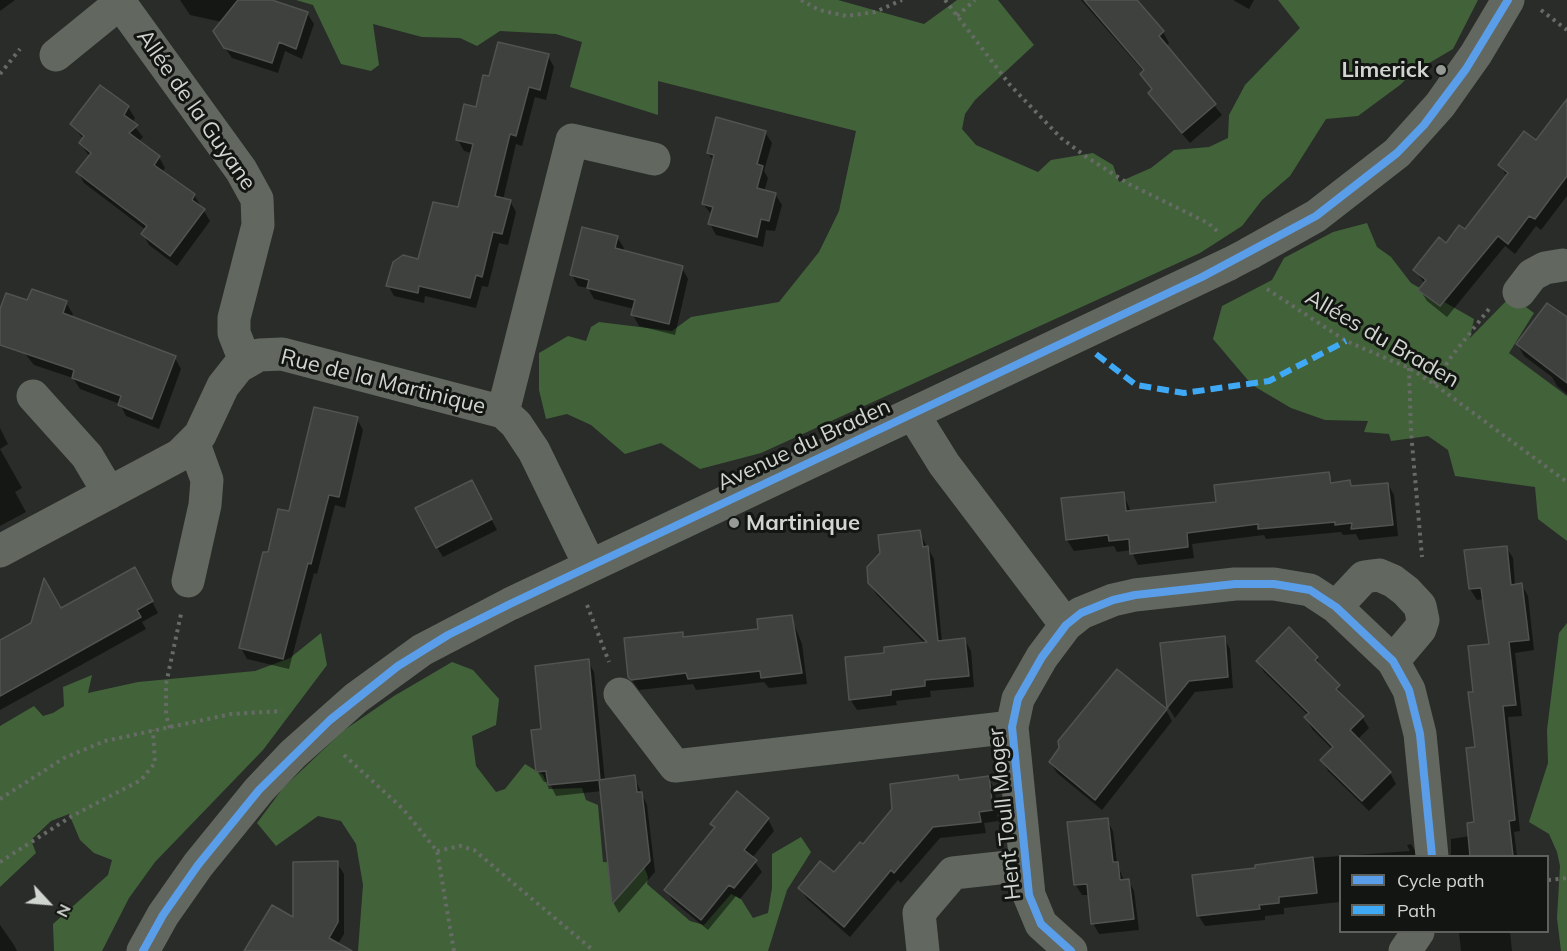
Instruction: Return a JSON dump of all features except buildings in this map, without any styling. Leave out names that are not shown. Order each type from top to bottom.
[{"type":"street","name":"Allée de la Guyane","points":[[56,55],[119,2],[242,170],[257,199],[258,225],[234,318],[234,333],[245,361]]},
{"type":"street","name":"Avenue du Braden","points":[[143,951],[175,898],[226,827],[293,754],[377,681],[422,650],[478,620],[1239,259],[1316,216],[1397,153],[1440,105],[1514,3]]},
{"type":"street","name":"Rue de la Martinique","points":[[503,412],[572,140],[654,159]]},
{"type":"street","points":[[1519,292],[1532,275],[1566,259]]},
{"type":"street","name":"Rue de la Martinique","points":[[0,551],[173,460],[194,444],[223,386],[245,361],[269,354],[301,358],[503,412],[516,424],[534,450],[582,570]]},
{"type":"street","points":[[33,396],[87,456],[109,493]]},
{"type":"street","points":[[913,414],[944,464],[1066,625]]},
{"type":"street","points":[[185,595],[205,505],[207,480],[194,444]]},
{"type":"street","points":[[1336,607],[1364,578],[1371,576],[1379,575],[1406,591],[1420,606],[1423,620],[1420,629],[1393,662]]},
{"type":"street","name":"Hent Toull Moger","points":[[1071,951],[1041,924],[1033,910],[1029,896],[1012,727],[1018,699],[1042,657],[1066,625],[1081,614],[1113,600],[1135,595],[1235,584],[1299,586],[1315,592],[1336,607],[1393,662],[1405,680],[1417,716],[1432,855]]},
{"type":"street","name":"Hent Toull Moger","points":[[620,694],[675,766],[1012,727]]},
{"type":"street","name":"Hent Toull Moger","points":[[923,951],[919,914],[953,873],[1026,865]]},
{"type":"street","points":[[1405,951],[1417,933]]},
{"type":"path","points":[[801,0],[819,10],[846,16],[875,12],[902,0]]},
{"type":"path","points":[[945,0],[1010,85],[1061,138],[1088,159],[1129,184],[1208,223],[1218,231]]},
{"type":"path","points":[[957,15],[975,0]]},
{"type":"path","points":[[1514,3],[1567,30]]},
{"type":"path","points":[[1434,384],[1451,357],[1506,288],[1519,292]]},
{"type":"path","points":[[1406,591],[1422,556],[1411,432],[1409,368]]},
{"type":"path","points":[[582,570],[620,694]]},
{"type":"path","points":[[170,729],[165,702],[166,684],[185,595]]},
{"type":"path","points":[[0,799],[81,750],[105,741],[153,730],[170,729],[231,714],[282,711]]},
{"type":"path","points":[[0,862],[72,816],[141,780],[155,764],[153,730]]},
{"type":"path","points":[[344,755],[403,808],[437,850],[454,951]]},
{"type":"path","points":[[437,850],[460,846],[474,850],[594,951]]},
{"type":"path","points":[[1549,880],[1567,878]]},
{"type":"green space","points":[[296,0],[838,0],[924,24],[957,0],[998,0],[1034,45],[975,100],[965,114],[962,129],[976,145],[1038,172],[1051,160],[1093,153],[1113,165],[1119,182],[1151,168],[1174,150],[1209,147],[1228,138],[1229,115],[1245,85],[1300,28],[1278,0],[1478,0],[1453,49],[1412,73],[1400,85],[1358,116],[1326,119],[1290,176],[1262,200],[1242,226],[1200,253],[761,453],[700,469],[661,443],[625,454],[591,425],[567,414],[546,419],[539,390],[539,353],[568,336],[586,341],[591,327],[599,322],[672,331],[691,317],[779,302],[819,252],[839,211],[856,131],[658,81],[658,115],[570,87],[582,42],[556,34],[500,31],[477,46],[460,38],[422,37],[373,24],[379,65],[371,71],[341,64],[313,5]]},
{"type":"green space","points":[[1367,223],[1377,247],[1391,257],[1411,283],[1474,319],[1470,338],[1511,296],[1534,313],[1509,353],[1567,396],[1567,541],[1538,519],[1535,487],[1455,476],[1448,450],[1428,436],[1391,441],[1389,434],[1364,432],[1368,421],[1325,420],[1291,408],[1252,385],[1213,339],[1222,306],[1272,280],[1284,258],[1333,232]]},
{"type":"green space","points":[[1567,623],[1567,951],[1561,951],[1557,918],[1560,866],[1557,852],[1549,834],[1529,822],[1548,763],[1547,730],[1559,633]]},
{"type":"green space","points":[[321,633],[327,665],[263,750],[155,862],[129,898],[102,951],[54,951],[53,924],[108,875],[112,860],[94,853],[80,840],[69,814],[51,821],[31,840],[36,853],[0,887],[0,726],[34,706],[43,716],[53,713],[64,706],[63,687],[92,675],[88,693],[138,682],[255,671],[290,658]]},
{"type":"green space","points":[[452,662],[473,670],[499,699],[496,725],[472,736],[476,766],[496,792],[505,789],[525,764],[543,775],[549,789],[582,788],[586,800],[598,805],[603,862],[643,864],[648,877],[647,884],[690,921],[704,925],[731,894],[741,899],[753,918],[768,913],[772,888],[772,854],[801,837],[811,852],[787,890],[768,951],[358,951],[363,885],[356,844],[341,821],[318,816],[276,846],[257,823],[283,788],[343,731],[394,696]]},
{"type":"marked path","points":[[1096,354],[1136,385],[1184,393],[1269,381],[1346,341]]},
{"type":"cycle path","points":[[143,951],[163,915],[198,865],[259,790],[330,720],[398,666],[448,635],[510,604],[1202,277],[1316,216],[1397,153],[1424,125],[1466,69],[1508,0]]},
{"type":"cycle path","points":[[1071,951],[1041,924],[1029,895],[1012,727],[1018,699],[1042,657],[1066,625],[1081,613],[1113,600],[1135,595],[1235,584],[1274,584],[1310,590],[1336,607],[1393,661],[1409,690],[1420,734],[1432,855]]},
{"type":"place","name":"Limerick","points":[[1441,70]]},
{"type":"place","name":"Martinique","points":[[734,523]]}]
